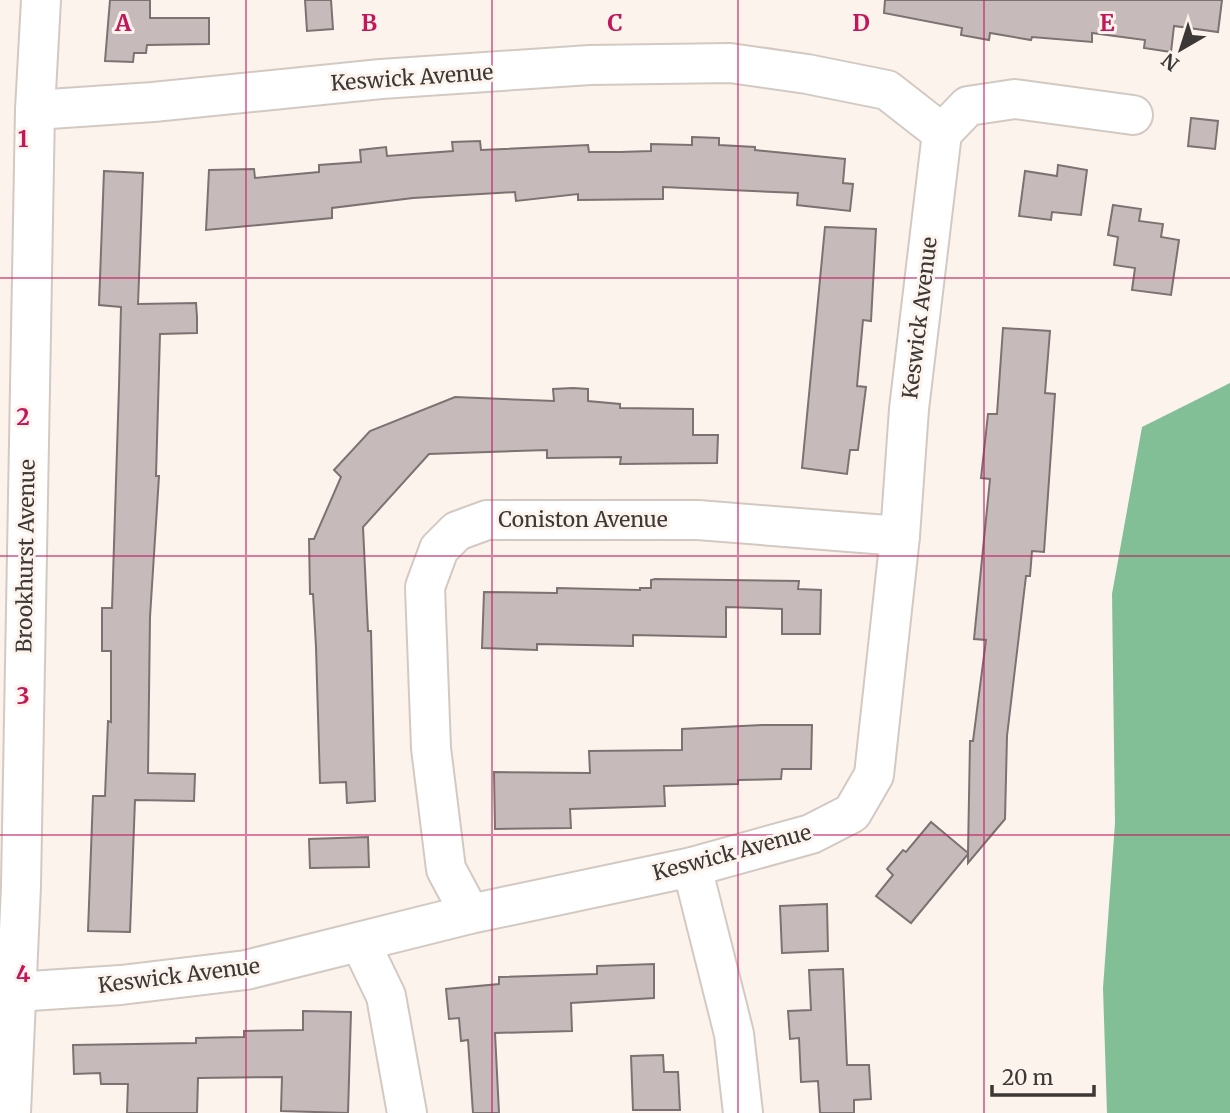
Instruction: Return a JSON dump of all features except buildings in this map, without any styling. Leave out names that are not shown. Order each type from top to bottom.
[{"type":"street","name":"Brookhurst Avenue","points":[[11,1113],[21,886],[13,531],[41,0]]},
{"type":"street","name":"Keswick Avenue","points":[[15,992],[121,985],[246,970],[470,914],[692,867],[811,834],[852,813],[874,775],[900,536],[909,409],[942,133],[887,90],[807,74],[730,63],[590,65],[382,79],[153,102],[35,110]]},
{"type":"street","points":[[942,133],[968,106],[1015,100],[1133,115]]},
{"type":"street","name":"Coniston Avenue","points":[[470,914],[446,869],[431,748],[425,587],[439,549],[457,531],[487,520],[698,520],[900,536]]},
{"type":"street","points":[[692,867],[734,1034],[743,1113]]},
{"type":"street","points":[[360,942],[386,996],[407,1113]]},
{"type":"green space","points":[[1230,383],[1230,1113],[1107,1113],[1103,988],[1115,823],[1112,594],[1142,427]]}]
